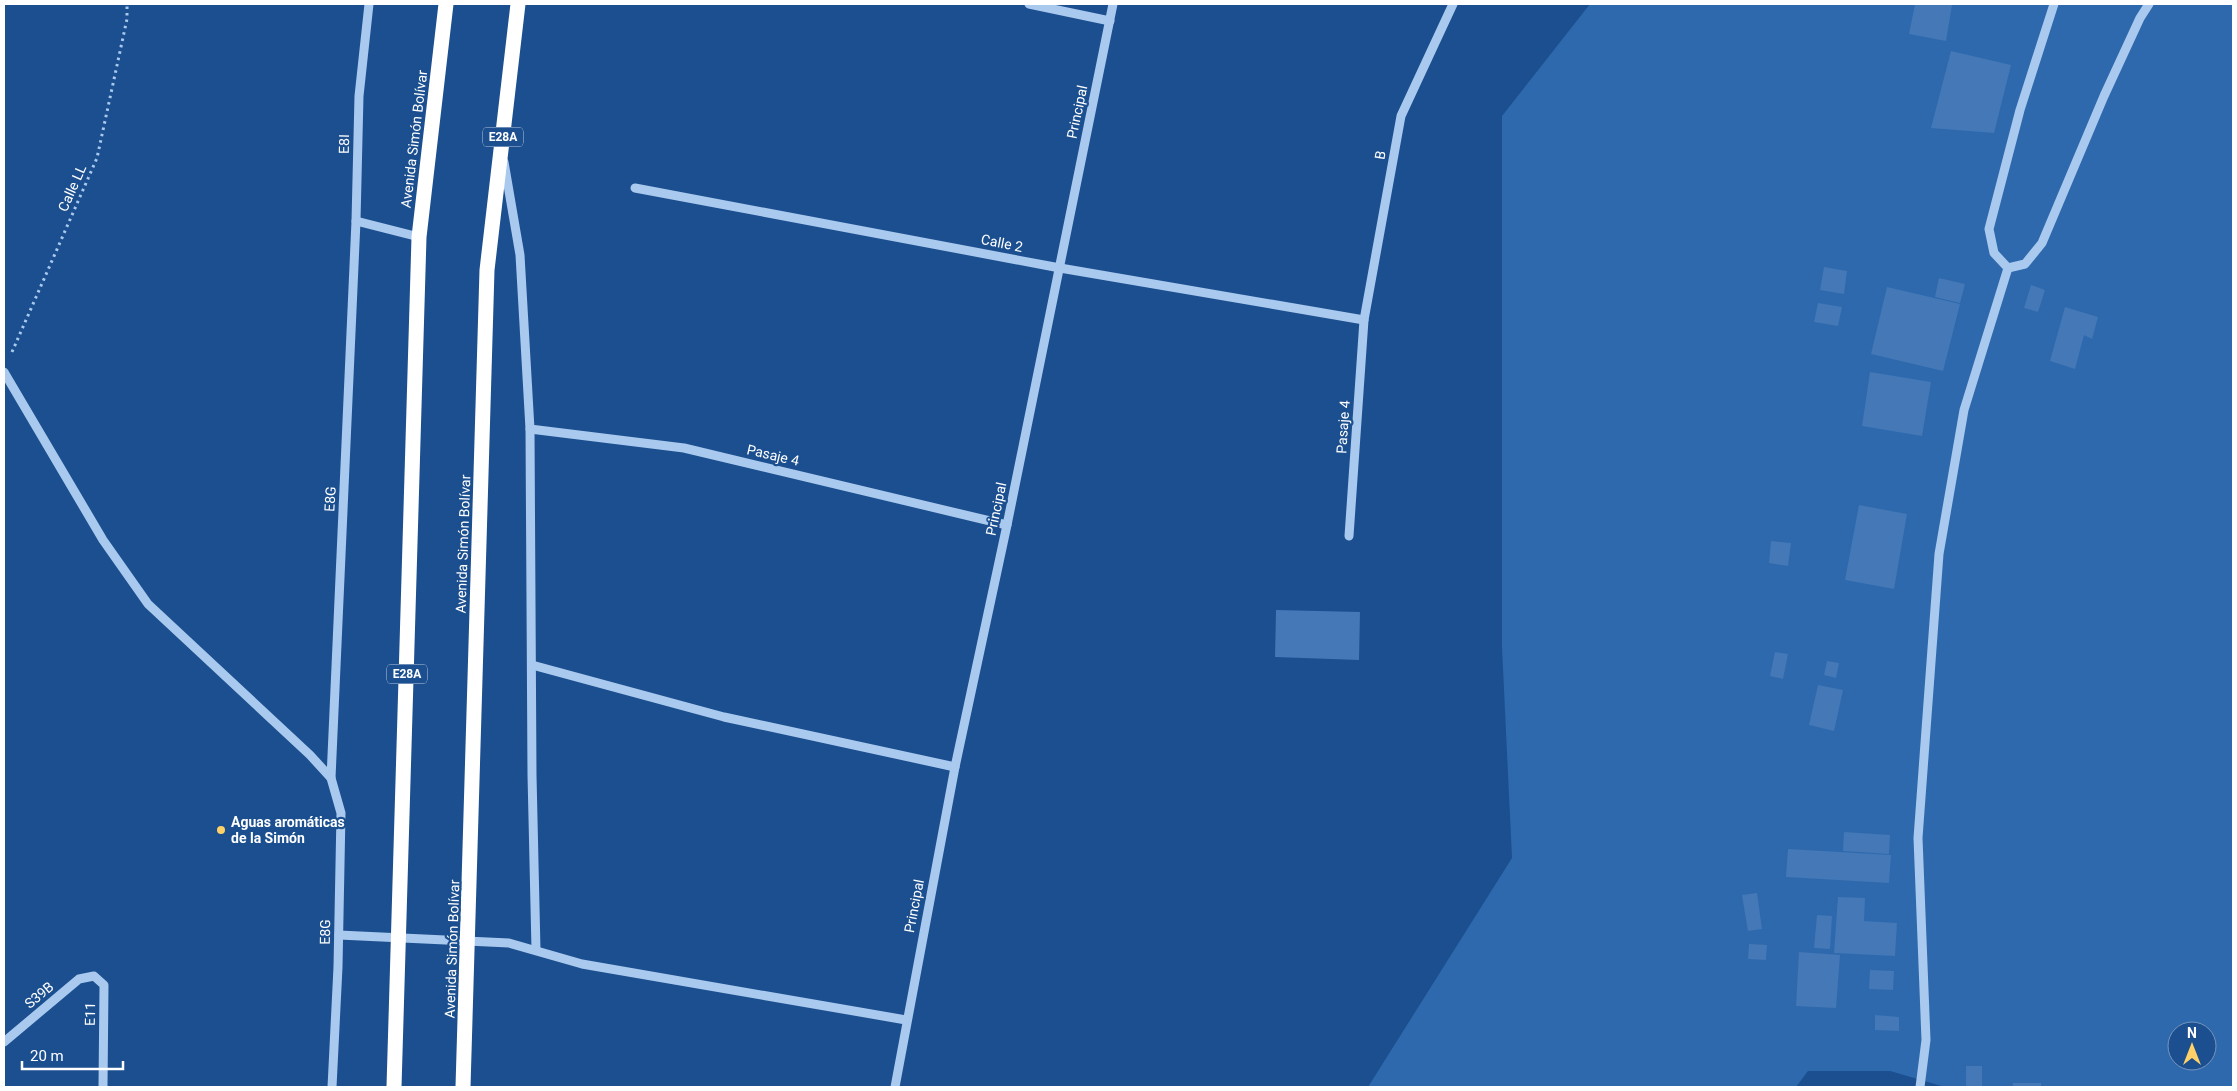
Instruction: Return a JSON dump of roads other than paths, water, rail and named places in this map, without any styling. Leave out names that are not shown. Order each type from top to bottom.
[{"type":"highway","name":"Avenida Simón Bolívar","points":[[394,1087],[419,237],[446,4]]},
{"type":"highway","name":"Avenida Simón Bolívar","points":[[463,1087],[487,270],[518,4]]},
{"type":"street","name":"E8I","points":[[356,221],[359,96],[369,4]]},
{"type":"street","points":[[1029,4],[1110,21]]},
{"type":"street","name":"Principal","points":[[895,1087],[906,1020],[955,767],[1007,525],[1114,4]]},
{"type":"street","name":"B","points":[[1364,320],[1401,116],[1453,4]]},
{"type":"street","points":[[2008,268],[1994,253],[1989,229],[2020,110],[2054,4]]},
{"type":"street","points":[[2008,268],[2025,264],[2042,243],[2097,113],[2140,18],[2149,4]]},
{"type":"street","points":[[502,151],[512,198],[520,254],[530,429],[536,950]]},
{"type":"street","name":"Calle 2","points":[[636,188],[1060,268],[1364,320]]},
{"type":"street","points":[[356,221],[419,237]]},
{"type":"street","name":"E8G","points":[[332,1087],[339,935],[341,813],[331,778],[356,221]]},
{"type":"street","points":[[1920,1087],[1926,1040],[1918,838],[1939,554],[1964,410],[2008,268]]},
{"type":"street","name":"Pasaje 4","points":[[1349,536],[1364,320]]},
{"type":"street","name":"E8G","points":[[4,372],[104,540],[148,604],[310,755],[331,778]]},
{"type":"street","name":"Pasaje 4","points":[[530,429],[684,448],[1007,525]]},
{"type":"street","points":[[532,665],[724,717],[955,767]]},
{"type":"street","points":[[339,935],[493,940],[536,950],[582,964],[906,1020]]},
{"type":"street","name":"S39B","points":[[4,1042],[78,979],[94,976]]},
{"type":"street","name":"E11","points":[[94,976],[104,985],[103,1087]]},
{"type":"place","name":"Aguas aromáticas de la Simón","points":[[221,830]]}]
